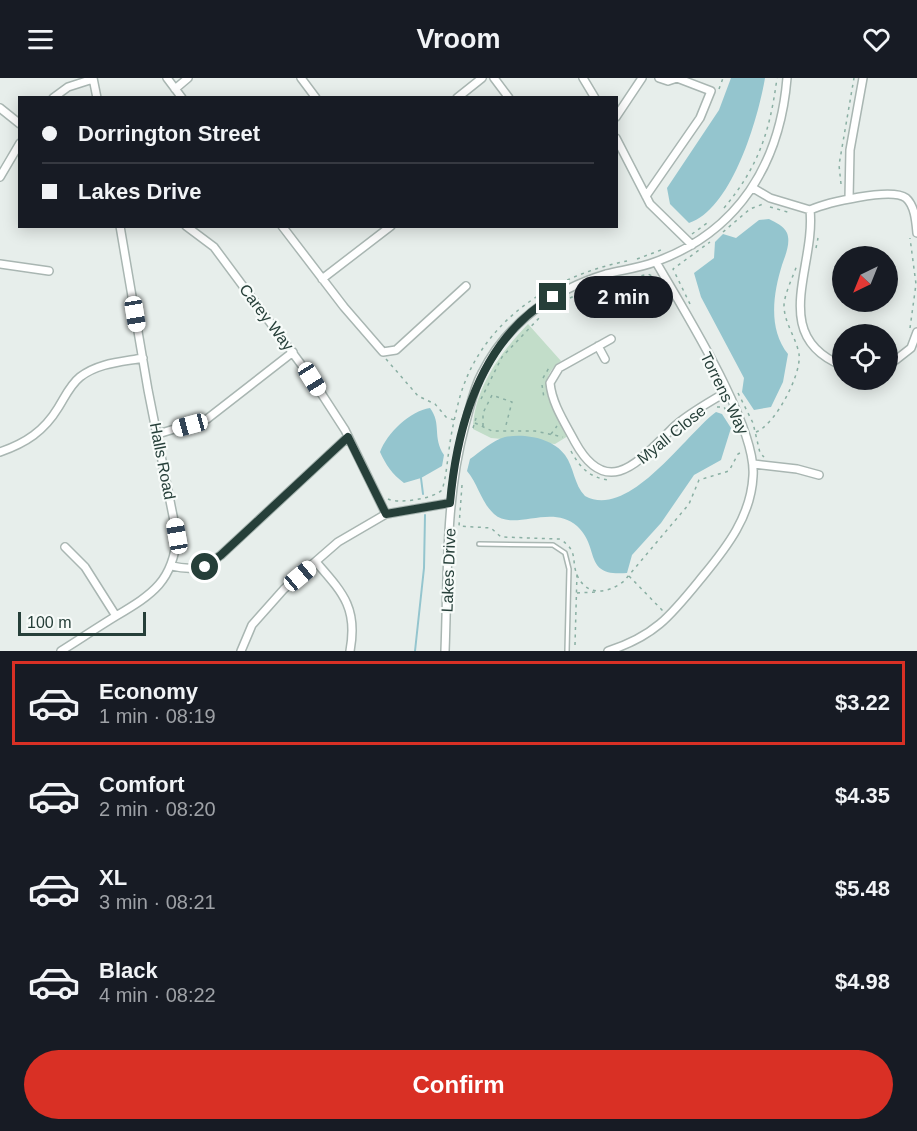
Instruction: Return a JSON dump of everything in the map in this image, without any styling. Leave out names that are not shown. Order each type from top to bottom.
[{"type":"street","points":[[166,78],[180,96]]},
{"type":"street","points":[[175,89],[188,78]]},
{"type":"street","points":[[302,78],[315,96]]},
{"type":"street","points":[[460,96],[482,78]]},
{"type":"street","points":[[494,78],[508,96]]},
{"type":"street","points":[[583,78],[594,96]]},
{"type":"street","points":[[618,114],[642,78]]},
{"type":"street","points":[[646,196],[700,118],[711,92],[677,78],[668,81],[659,78]]},
{"type":"street","name":"Lakes Drive","points":[[445,651],[450,503],[455,461],[473,394],[482,373],[506,336],[544,302],[569,288],[606,274],[656,262],[692,245],[724,221],[753,188],[770,154],[778,130],[787,78]]},
{"type":"street","points":[[849,199],[849,150],[862,78]]},
{"type":"street","points":[[56,96],[68,87],[93,79],[97,96]]},
{"type":"street","points":[[0,108],[18,122]]},
{"type":"street","points":[[618,142],[650,204],[692,245]]},
{"type":"street","points":[[0,177],[18,146]]},
{"type":"street","points":[[753,188],[770,198],[810,210],[849,199],[895,194],[905,197],[914,213],[917,233]]},
{"type":"street","points":[[810,210],[810,238],[799,315],[806,334],[814,346],[832,358]]},
{"type":"street","name":"Halls Road","points":[[62,651],[152,593],[172,566],[177,536],[142,358],[120,228]]},
{"type":"street","name":"Carey Way","points":[[189,228],[214,247],[293,352],[348,437],[386,514]]},
{"type":"street","points":[[284,228],[378,348],[389,353],[396,350],[466,286]]},
{"type":"street","points":[[322,279],[388,228]]},
{"type":"street","name":"Torrens Way","points":[[608,651],[627,645],[656,628],[730,544],[746,512],[753,479],[754,464],[746,431],[656,262]]},
{"type":"street","points":[[0,264],[49,271]]},
{"type":"street","points":[[898,360],[914,350],[913,331]]},
{"type":"street","name":"Myall Close","points":[[611,339],[559,368],[550,383],[554,402],[581,453],[594,468],[605,472],[623,470],[634,465],[677,424],[726,392]]},
{"type":"street","points":[[598,346],[605,359]]},
{"type":"street","points":[[158,434],[207,419],[293,352]]},
{"type":"street","points":[[0,452],[23,443],[44,428],[70,387],[82,376],[102,366],[142,358]]},
{"type":"street","points":[[172,566],[188,570],[205,567],[221,555],[348,437]]},
{"type":"street","points":[[754,464],[819,475]]},
{"type":"street","points":[[241,651],[252,625],[284,589],[338,542],[386,514],[450,503]]},
{"type":"street","points":[[64,547],[85,567],[116,616]]},
{"type":"street","points":[[316,562],[342,591],[349,604],[353,629],[350,651]]},
{"type":"lane","points":[[479,544],[553,545],[565,553],[568,569],[567,651]]},
{"type":"path","points":[[719,90],[723,78]]},
{"type":"path","points":[[719,213],[737,192],[760,153],[772,116],[777,78]]},
{"type":"path","points":[[717,237],[750,209],[764,204],[796,214]]},
{"type":"path","points":[[685,238],[713,219]]},
{"type":"path","points":[[909,230],[916,284],[913,331]]},
{"type":"path","points":[[816,249],[819,231]]},
{"type":"path","points":[[566,299],[588,290],[648,274],[658,282],[674,274],[673,269],[677,264],[711,242]]},
{"type":"path","points":[[386,496],[389,500],[396,501],[441,492],[455,420],[471,368],[497,330],[524,304],[556,284],[585,271],[636,259],[666,248]]},
{"type":"path","points":[[756,432],[766,428],[774,418],[798,366],[799,355],[784,306],[798,258]]},
{"type":"path","points":[[479,403],[502,357],[528,327],[543,314]]},
{"type":"path","points":[[386,358],[418,396],[435,404],[446,417],[455,420]]},
{"type":"path","points":[[483,428],[483,413],[492,395],[512,402],[505,430]]},
{"type":"path","points":[[471,434],[477,415]]},
{"type":"path","points":[[475,423],[492,431],[515,430]]},
{"type":"path","points":[[551,434],[558,425]]},
{"type":"path","points":[[576,593],[597,592],[616,587],[689,504],[699,480],[729,471],[742,452]]},
{"type":"path","points":[[462,482],[459,526],[490,528],[501,537],[560,539],[573,553],[577,572],[575,645]]},
{"type":"path","points":[[577,572],[586,587],[597,592]]},
{"type":"path","points":[[628,576],[663,609],[661,613],[663,615]]},
{"type":"green space","points":[[528,324],[561,361],[552,369],[547,388],[552,407],[568,436],[555,444],[491,438],[473,429],[478,399],[484,385],[508,346]]},
{"type":"water","points":[[731,78],[765,78],[756,116],[730,182],[718,200],[704,214],[689,223],[670,204],[667,188],[719,110]]},
{"type":"water","points":[[769,219],[784,228],[788,237],[776,288],[774,311],[777,334],[788,354],[783,382],[771,407],[754,410],[742,392],[744,378],[701,297],[694,273],[714,258],[715,242],[723,234],[736,238],[759,220]]},
{"type":"water","points":[[430,408],[436,420],[438,442],[444,455],[442,466],[421,478],[404,483],[390,469],[380,452],[400,424],[415,413]]},
{"type":"water","points":[[716,412],[722,414],[731,428],[721,460],[694,475],[661,523],[632,555],[627,573],[613,573],[598,566],[584,535],[577,526],[567,520],[545,517],[512,520],[502,519],[494,514],[467,471],[470,459],[487,446],[505,437],[529,436],[546,441],[560,449],[568,460],[578,487],[585,496],[602,500],[620,496],[638,486],[655,472]]},
{"type":"waterway","points":[[421,478],[423,494]]},
{"type":"waterway","points":[[415,651],[424,568],[425,515]]},
{"type":"route","points":[[205,567],[221,555],[348,437],[386,514],[410,508],[450,503],[455,461],[473,394],[482,373],[506,336],[534,309],[553,297]]}]
